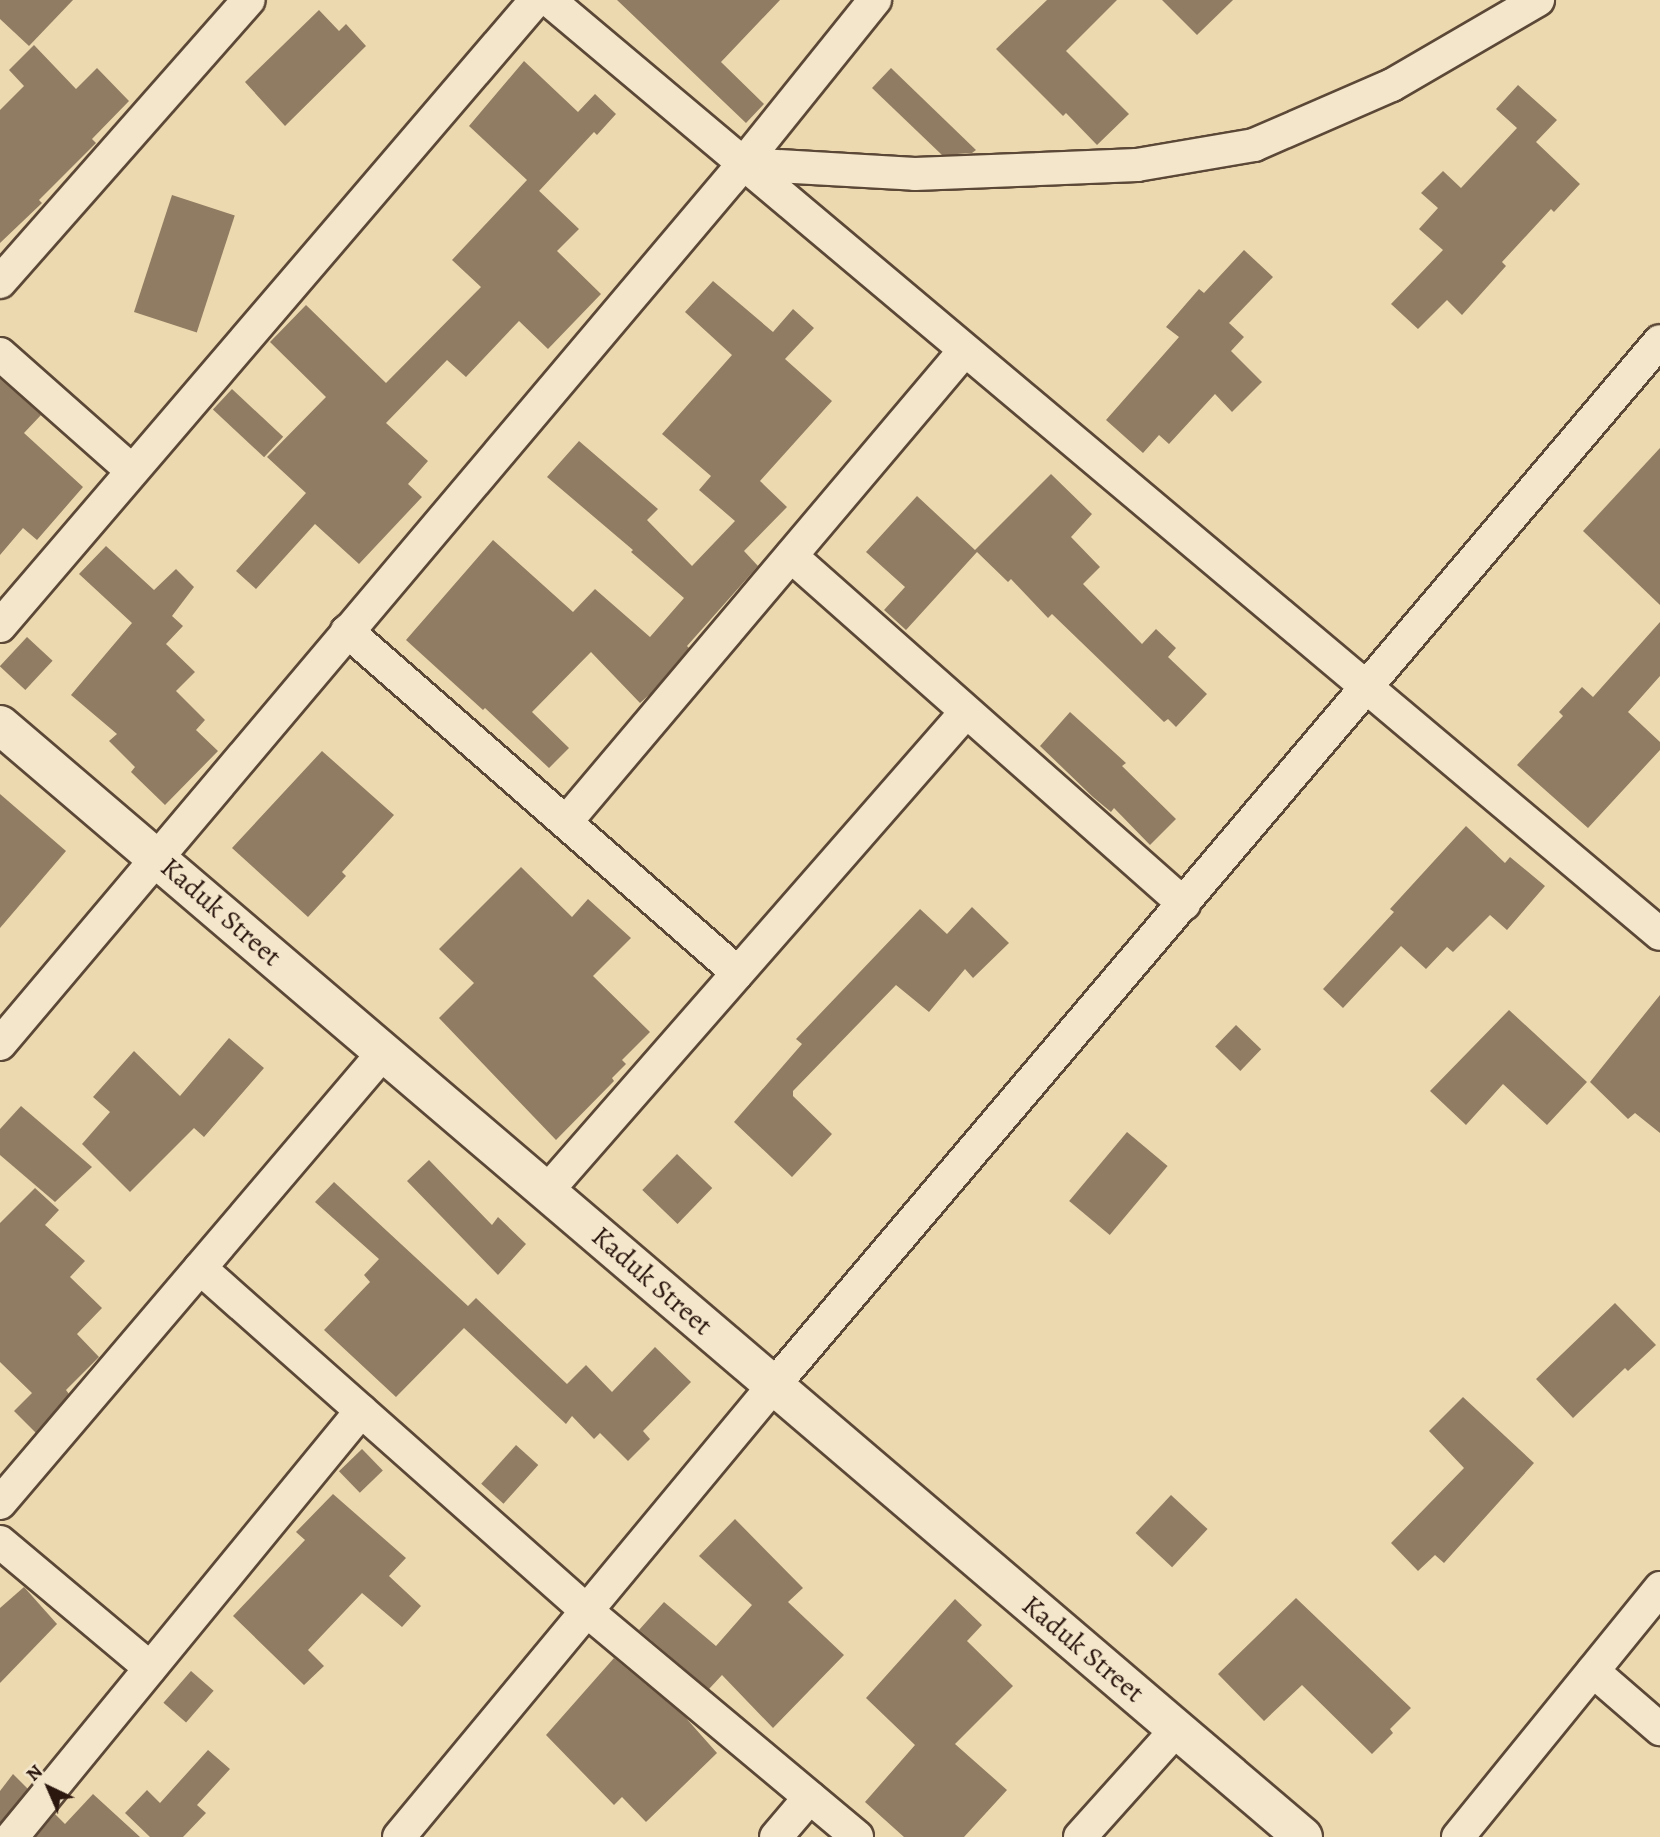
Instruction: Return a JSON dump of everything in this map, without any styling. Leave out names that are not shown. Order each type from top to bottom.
[{"type":"street","points":[[0,282],[249,0]]},
{"type":"street","points":[[0,626],[536,0]]},
{"type":"street","points":[[549,0],[1366,690],[1660,934]]},
{"type":"street","points":[[0,1044],[743,164],[875,0]]},
{"type":"street","points":[[743,164],[915,174],[1137,165],[1254,145],[1392,85],[1538,0]]},
{"type":"street","points":[[399,1837],[774,1385],[1660,341]]},
{"type":"street","points":[[566,822],[964,351]]},
{"type":"street","points":[[0,354],[131,470]]},
{"type":"street","points":[[791,556],[1184,904]]},
{"type":"street","points":[[347,631],[738,973]]},
{"type":"street","points":[[547,1191],[966,712]]},
{"type":"street","name":"Kaduk Street","points":[[0,725],[1303,1837]]},
{"type":"street","points":[[0,1503],[384,1052]]},
{"type":"street","points":[[200,1268],[587,1611],[857,1837]]},
{"type":"street","points":[[12,1837],[361,1411]]},
{"type":"street","points":[[0,1542],[150,1668]]},
{"type":"street","points":[[1458,1837],[1660,1588]]},
{"type":"street","points":[[1593,1671],[1660,1728]]},
{"type":"street","points":[[1080,1837],[1177,1729]]},
{"type":"street","points":[[776,1837],[810,1797]]},
{"type":"building","points":[[0,0],[73,0],[29,46],[0,19]]},
{"type":"building","points":[[617,0],[780,0],[721,62],[764,104],[746,123]]},
{"type":"building","points":[[1047,0],[1117,0],[1066,51],[1129,114],[1097,145],[1066,113],[1063,116],[996,49]]},
{"type":"building","points":[[1162,0],[1233,0],[1197,35]]},
{"type":"building","points":[[319,10],[339,31],[346,24],[366,46],[285,126],[245,82]]},
{"type":"building","points":[[34,45],[76,89],[97,68],[129,101],[92,139],[96,143],[39,200],[42,203],[0,243],[0,110],[24,86],[9,70]]},
{"type":"building","points":[[524,61],[578,112],[595,94],[616,114],[597,135],[594,132],[539,191],[579,229],[557,251],[601,294],[548,349],[519,321],[466,377],[447,360],[386,423],[428,461],[408,484],[422,497],[359,564],[315,524],[256,589],[236,571],[306,493],[267,457],[326,397],[270,342],[306,305],[386,383],[481,287],[452,260],[527,180],[469,126]]},
{"type":"building","points":[[891,68],[976,150],[972,153],[942,155],[872,88]]},
{"type":"building","points":[[1518,85],[1557,120],[1536,142],[1580,184],[1554,212],[1551,209],[1502,262],[1506,266],[1462,315],[1447,300],[1418,329],[1391,304],[1443,250],[1419,229],[1438,208],[1421,193],[1443,171],[1461,188],[1517,128],[1496,109]]},
{"type":"building","points":[[172,195],[235,215],[197,332],[134,312]]},
{"type":"building","points":[[1244,250],[1273,277],[1229,323],[1244,337],[1231,351],[1262,382],[1232,412],[1215,394],[1169,444],[1159,435],[1143,453],[1106,420],[1179,337],[1166,327],[1199,289],[1204,293]]},
{"type":"building","points":[[713,281],[773,332],[793,309],[814,328],[785,359],[832,401],[760,481],[787,507],[744,551],[758,566],[687,646],[689,648],[650,694],[640,703],[591,652],[532,712],[569,748],[549,768],[406,640],[493,540],[573,612],[595,589],[650,637],[684,598],[631,552],[633,550],[547,477],[579,441],[658,509],[647,520],[692,566],[735,521],[699,490],[711,476],[662,434],[732,355],[685,312]]},
{"type":"building","points":[[0,379],[41,415],[24,433],[83,487],[37,540],[23,528],[0,555]]},
{"type":"building","points":[[232,389],[283,437],[264,457],[213,409]]},
{"type":"building","points":[[1660,448],[1660,605],[1583,531]]},
{"type":"building","points":[[1051,474],[1092,514],[1071,537],[1100,567],[1083,584],[1142,644],[1156,629],[1176,648],[1168,657],[1207,694],[1176,727],[1168,719],[1164,722],[1052,614],[1048,618],[1011,579],[1008,582],[977,552],[906,630],[884,610],[905,587],[866,552],[917,496],[975,550]]},
{"type":"building","points":[[106,546],[154,590],[176,569],[194,587],[172,616],[183,626],[166,644],[195,672],[176,691],[205,720],[196,730],[218,751],[165,805],[131,772],[135,767],[109,741],[117,734],[71,695],[132,623],[79,574]]},
{"type":"building","points":[[1660,622],[1660,676],[1628,712],[1660,742],[1660,750],[1588,828],[1517,765],[1563,716],[1559,712],[1582,687],[1593,697]]},
{"type":"building","points":[[27,637],[53,661],[25,690],[0,666]]},
{"type":"building","points":[[1070,712],[1126,763],[1122,766],[1176,819],[1150,845],[1114,808],[1111,812],[1093,797],[1040,746]]},
{"type":"building","points":[[322,751],[394,815],[342,872],[346,876],[308,917],[232,848]]},
{"type":"building","points":[[0,794],[66,851],[0,928]]},
{"type":"building","points":[[1466,826],[1505,863],[1510,857],[1545,886],[1507,930],[1490,915],[1453,952],[1447,947],[1426,969],[1401,946],[1343,1008],[1323,989],[1394,912],[1390,909]]},
{"type":"building","points":[[521,867],[572,917],[588,899],[631,938],[593,976],[650,1032],[622,1060],[626,1064],[612,1078],[614,1081],[556,1140],[439,1018],[474,983],[439,949]]},
{"type":"building","points":[[972,907],[1009,943],[973,978],[965,969],[929,1012],[896,985],[793,1091],[793,1096],[832,1134],[792,1177],[734,1122],[802,1044],[796,1039],[920,909],[947,934]]},
{"type":"building","points":[[1660,995],[1660,1133],[1635,1113],[1628,1119],[1590,1082]]},
{"type":"building","points":[[1509,1010],[1587,1082],[1547,1125],[1503,1084],[1466,1125],[1430,1091]]},
{"type":"building","points":[[1236,1025],[1261,1049],[1240,1071],[1215,1047]]},
{"type":"building","points":[[229,1038],[264,1068],[204,1137],[194,1128],[130,1192],[82,1144],[110,1112],[93,1097],[134,1051],[180,1096]]},
{"type":"building","points":[[21,1106],[92,1167],[55,1202],[0,1155],[0,1129]]},
{"type":"building","points":[[1127,1132],[1168,1166],[1110,1235],[1069,1201]]},
{"type":"building","points":[[677,1154],[712,1188],[678,1224],[642,1190]]},
{"type":"building","points":[[429,1160],[492,1225],[498,1217],[526,1244],[498,1275],[407,1181]]},
{"type":"building","points":[[334,1182],[468,1306],[476,1298],[567,1384],[586,1365],[612,1392],[655,1347],[691,1382],[643,1431],[650,1439],[628,1461],[600,1433],[594,1439],[572,1416],[566,1424],[464,1328],[396,1397],[324,1330],[370,1282],[364,1275],[379,1259],[315,1202]]},
{"type":"building","points":[[35,1188],[59,1210],[45,1225],[85,1261],[70,1277],[102,1308],[77,1334],[99,1357],[66,1390],[69,1394],[36,1433],[14,1411],[32,1393],[0,1362],[0,1223]]},
{"type":"building","points":[[1615,1303],[1656,1345],[1628,1371],[1625,1368],[1573,1418],[1536,1379]]},
{"type":"building","points":[[1463,1397],[1534,1463],[1444,1563],[1435,1555],[1418,1571],[1391,1543],[1464,1468],[1429,1431]]},
{"type":"building","points":[[516,1445],[538,1465],[503,1504],[481,1484]]},
{"type":"building","points":[[362,1449],[383,1471],[360,1493],[339,1471]]},
{"type":"building","points":[[333,1494],[406,1558],[389,1576],[421,1606],[402,1627],[362,1593],[308,1650],[324,1666],[304,1685],[233,1616],[305,1540],[296,1532]]},
{"type":"building","points":[[1171,1495],[1208,1529],[1172,1567],[1136,1533]]},
{"type":"building","points":[[735,1519],[803,1588],[788,1602],[844,1655],[773,1728],[722,1675],[709,1689],[639,1630],[664,1602],[716,1646],[752,1605],[699,1556]]},
{"type":"building","points":[[24,1587],[57,1624],[0,1683],[0,1608]]},
{"type":"building","points":[[1296,1598],[1411,1708],[1390,1729],[1393,1733],[1372,1754],[1302,1685],[1264,1721],[1218,1674]]},
{"type":"building","points":[[955,1599],[982,1625],[967,1641],[1013,1686],[955,1744],[1007,1790],[964,1837],[904,1837],[865,1802],[915,1745],[866,1698]]},
{"type":"building","points":[[614,1658],[685,1717],[717,1753],[646,1822],[622,1797],[614,1805],[546,1735]]},
{"type":"building","points":[[191,1671],[214,1691],[186,1722],[163,1703]]},
{"type":"building","points":[[208,1750],[230,1769],[197,1805],[206,1813],[183,1837],[150,1837],[125,1813],[147,1790],[160,1803]]},
{"type":"building","points":[[13,1774],[28,1789],[0,1823],[0,1791]]},
{"type":"building","points":[[93,1794],[140,1837],[36,1837],[55,1814],[65,1824]]}]
